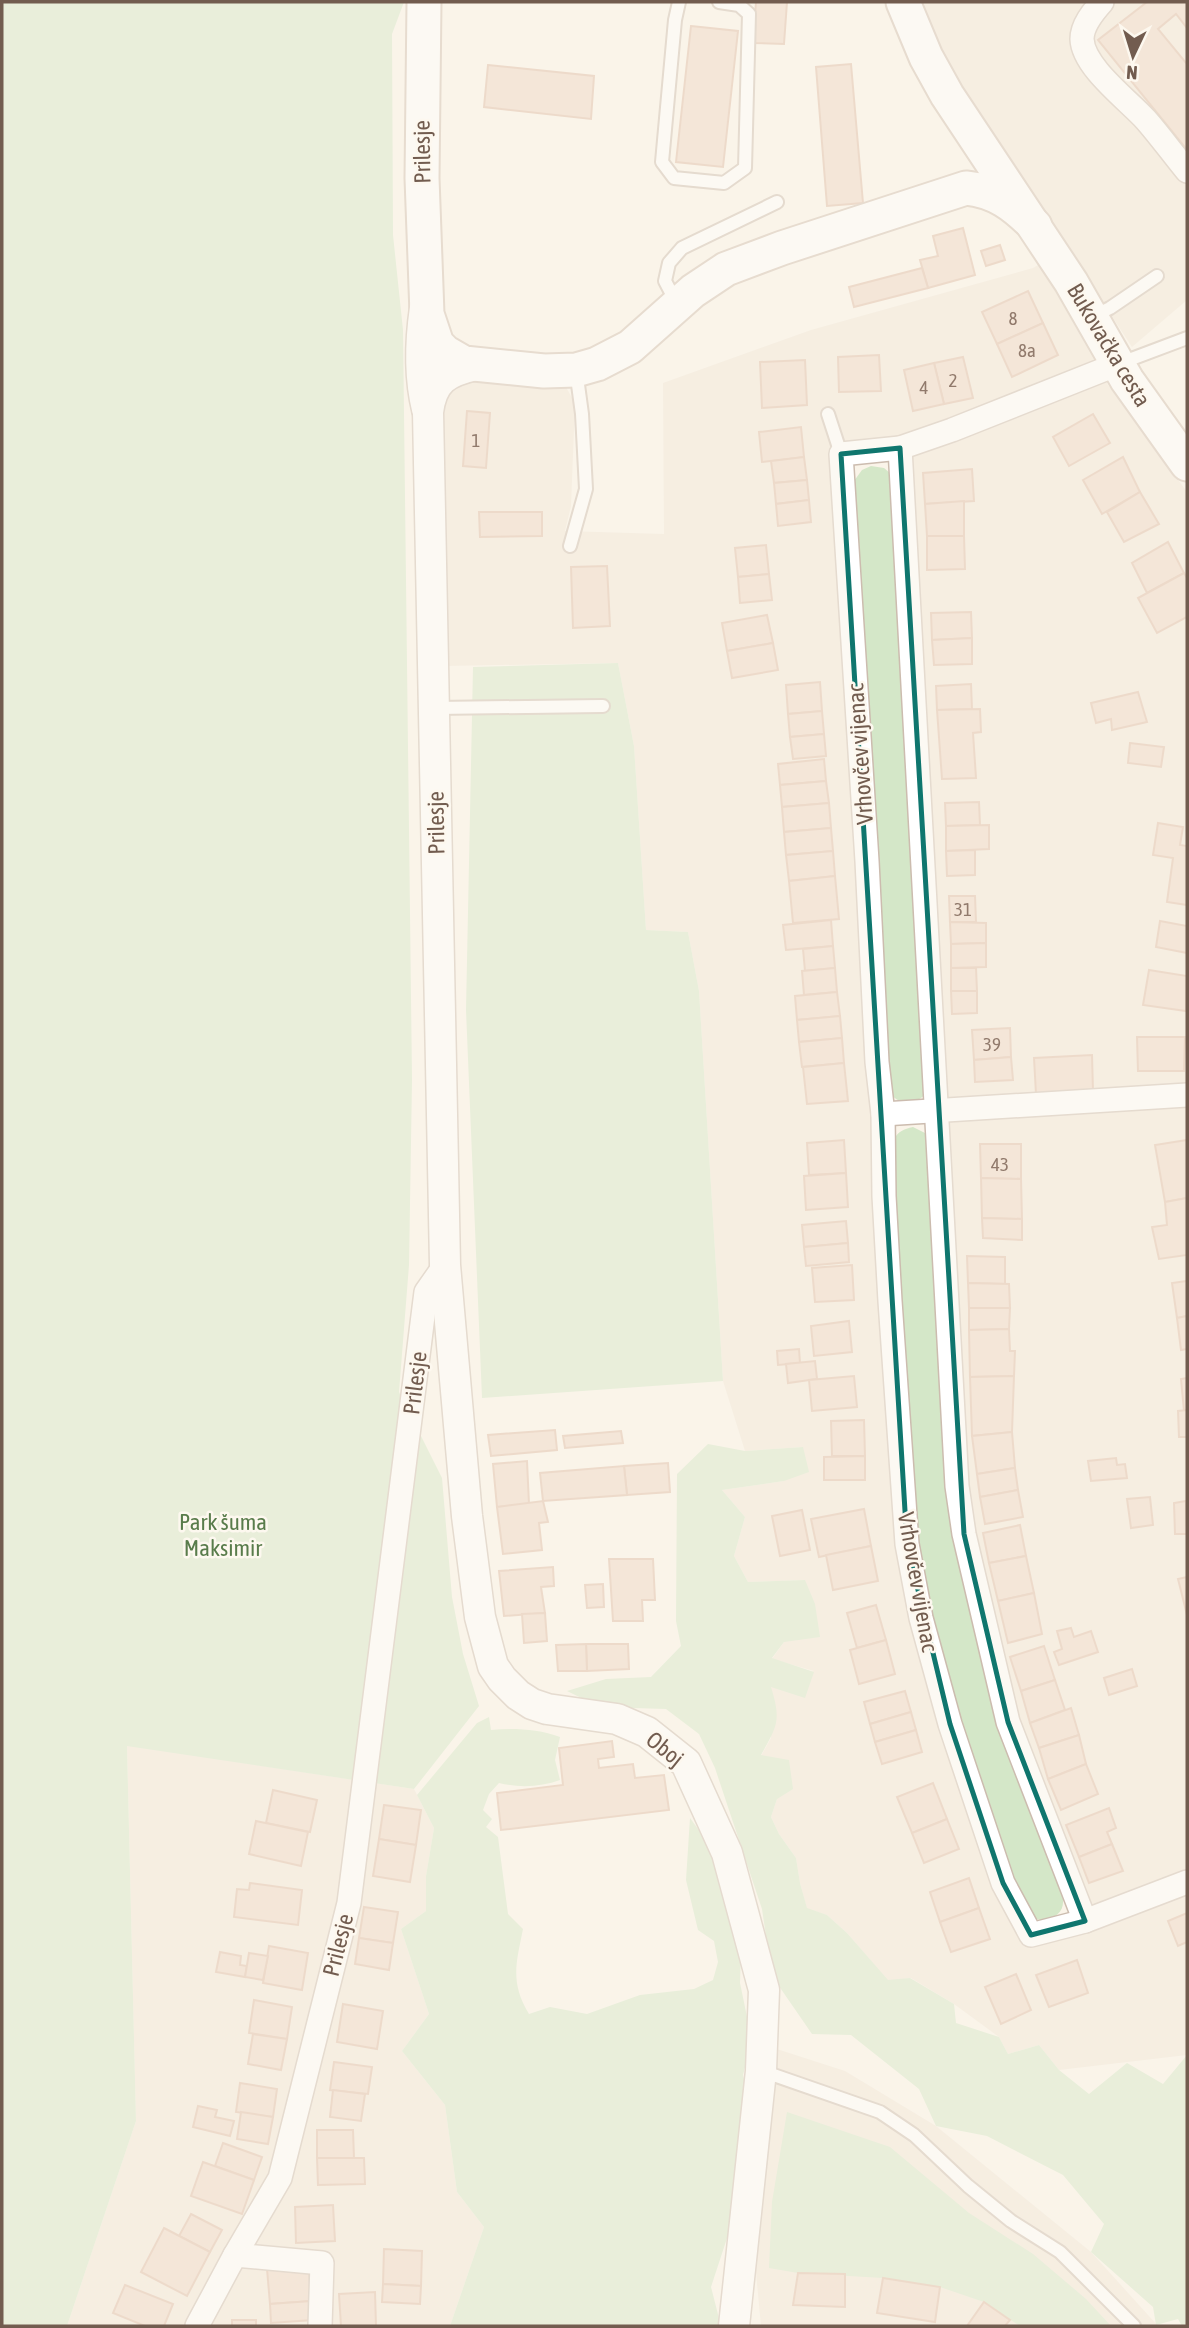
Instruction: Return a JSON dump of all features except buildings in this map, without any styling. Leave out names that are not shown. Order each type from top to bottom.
[{"type":"main road","name":"Prilesje","points":[[424,2],[422,178],[429,326],[437,344],[456,360],[476,365]]},
{"type":"main road","name":"Bukovačka cesta","points":[[903,2],[926,57],[947,95],[1035,226],[1118,365],[1187,463]]},
{"type":"main road","points":[[476,365],[544,371],[576,370],[597,364],[630,347],[715,275],[745,261],[966,188],[973,183],[979,168],[978,140]]},
{"type":"main road","name":"Bukovačka cesta","points":[[966,188],[1002,198],[1035,226]]},
{"type":"street","points":[[1102,2],[1086,23],[1082,38],[1084,50],[1095,68],[1145,119],[1187,171]]},
{"type":"street","name":"Prilesje","points":[[197,2326],[280,2178],[349,1903],[426,1292],[445,1265],[428,412],[422,378],[422,331],[426,302]]},
{"type":"street","name":"Prilesje","points":[[428,412],[432,394],[443,378],[456,370],[476,365]]},
{"type":"street","points":[[841,454],[900,448],[1118,365]]},
{"type":"street","points":[[900,448],[957,1486],[964,1534],[1008,1722],[1085,1921]]},
{"type":"street","name":"Vrhovčev vijenac","points":[[841,454],[907,1544],[921,1618],[950,1724],[1003,1884],[1031,1935],[1085,1921],[1187,1882]]},
{"type":"street","points":[[883,1114],[1187,1095]]},
{"type":"street","name":"Oboj","points":[[445,1265],[471,1558],[480,1617],[493,1666],[502,1679],[532,1704],[547,1709],[617,1718],[647,1732],[686,1763],[727,1853],[764,1990],[761,2071],[734,2326]]},
{"type":"street","points":[[235,2255],[322,2263],[320,2326]]},
{"type":"lane","points":[[679,2],[662,162],[674,178],[724,183],[745,168],[749,15],[740,5],[719,2]]},
{"type":"lane","points":[[677,305],[665,281],[669,263],[682,247],[777,202]]},
{"type":"lane","points":[[1091,317],[1110,308],[1157,276]]},
{"type":"lane","points":[[1118,365],[1187,338]]},
{"type":"lane","points":[[570,546],[586,489],[582,414],[576,370]]},
{"type":"lane","points":[[828,414],[841,454]]},
{"type":"lane","points":[[435,708],[603,706]]},
{"type":"lane","points":[[761,2071],[880,2112],[914,2135],[968,2186],[1011,2221],[1060,2252],[1134,2326]]},
{"type":"highlighted area","points":[[900,448],[964,1534],[1008,1722],[1085,1921],[1031,1935],[1003,1883],[950,1724],[907,1544],[841,454]]},
{"type":"shaded area","points":[[918,2],[1187,2],[1187,300],[1132,347],[944,60]]},
{"type":"shaded area","points":[[1040,264],[1108,385],[1187,492],[1187,2055],[1059,2070],[1039,2045],[1008,2054],[999,2037],[954,2004],[911,1978],[888,1981],[847,1933],[827,1915],[807,1909],[796,1858],[771,1817],[777,1799],[761,1756],[771,1738],[771,1686],[814,1671],[772,1659],[784,1642],[805,1580],[748,1582],[734,1556],[745,1517],[722,1490],[784,1481],[803,1447],[745,1451],[723,1381],[699,991],[688,932],[646,930],[634,746],[618,663],[445,666],[441,417],[444,394],[462,377],[563,382],[575,403],[571,506],[565,531],[664,534],[663,383],[811,330]],"holes":[[[902,437],[969,1510],[1018,1734],[1090,1927],[1033,1947],[1025,1946],[1020,1941],[996,1882],[859,876],[835,444]]]},
{"type":"shaded area","points":[[127,1745],[414,1789],[434,1828],[426,1876],[426,1911],[401,1929],[429,2014],[402,2051],[445,2105],[457,2192],[484,2227],[450,2326],[67,2326],[136,2121]]},
{"type":"shaded area","points":[[752,2041],[845,2071],[936,2126],[1091,2252],[1158,2326],[761,2326],[747,2177]]},
{"type":"green space","name":"Park šuma Maksimir","points":[[2,2],[404,2],[392,34],[393,235],[403,330],[412,1080],[409,1265],[399,1392],[442,1478],[452,1597],[463,1654],[479,1706],[414,1789],[127,1746],[136,2121],[67,2326],[2,2326]]},
{"type":"green space","points":[[871,466],[884,468],[891,474],[925,1095],[909,1103],[899,1101],[887,1088],[854,481],[862,470]]},
{"type":"green space","points":[[618,663],[634,746],[646,930],[688,932],[699,991],[723,1381],[482,1398],[466,1010],[473,667]]},
{"type":"green space","points":[[913,1127],[927,1134],[950,1481],[1002,1734],[1063,1899],[1058,1913],[1044,1921],[1030,1917],[1026,1912],[987,1813],[942,1668],[917,1551],[890,1158],[895,1137]]},
{"type":"green space","points":[[708,1444],[745,1451],[803,1447],[809,1472],[784,1481],[722,1490],[745,1517],[734,1556],[748,1582],[805,1580],[815,1604],[820,1637],[784,1642],[772,1658],[814,1672],[805,1698],[771,1687],[776,1707],[776,1722],[761,1755],[789,1760],[793,1789],[777,1799],[771,1817],[796,1858],[807,1908],[827,1915],[847,1933],[888,1980],[910,1978],[954,2004],[956,2023],[999,2037],[1008,2054],[1039,2045],[1059,2070],[1089,2094],[1127,2063],[1163,2084],[1187,2055],[1187,2326],[1182,2326],[1178,2319],[1156,2325],[1153,2307],[1091,2252],[1104,2224],[1063,2175],[987,2136],[936,2126],[919,2089],[851,2035],[812,2034],[772,1976],[762,1909],[715,1768],[699,1734],[666,1709],[600,1707],[567,1691],[606,1679],[651,1677],[681,1646],[676,1621],[677,1474]]},
{"type":"green space","points":[[489,1717],[491,1730],[526,1730],[560,1737],[555,1760],[560,1780],[530,1786],[499,1783],[489,1794],[483,1810],[492,1819],[486,1827],[498,1837],[508,1914],[523,1929],[516,1973],[519,1992],[529,2014],[550,2007],[587,2014],[640,1995],[694,1989],[713,1980],[718,1962],[714,1941],[698,1930],[686,1880],[690,1818],[709,1844],[741,1951],[740,1983],[752,2041],[743,2075],[749,2101],[747,2177],[711,2287],[721,2326],[450,2326],[484,2227],[457,2192],[445,2105],[402,2051],[429,2014],[401,1929],[426,1911],[426,1876],[434,1828],[417,1795],[477,1723]]},
{"type":"green space","points":[[787,2112],[890,2147],[969,2213],[1033,2254],[1086,2299],[1111,2326],[1020,2326],[984,2302],[940,2287],[883,2278],[798,2273],[769,2268],[772,2202]]}]
